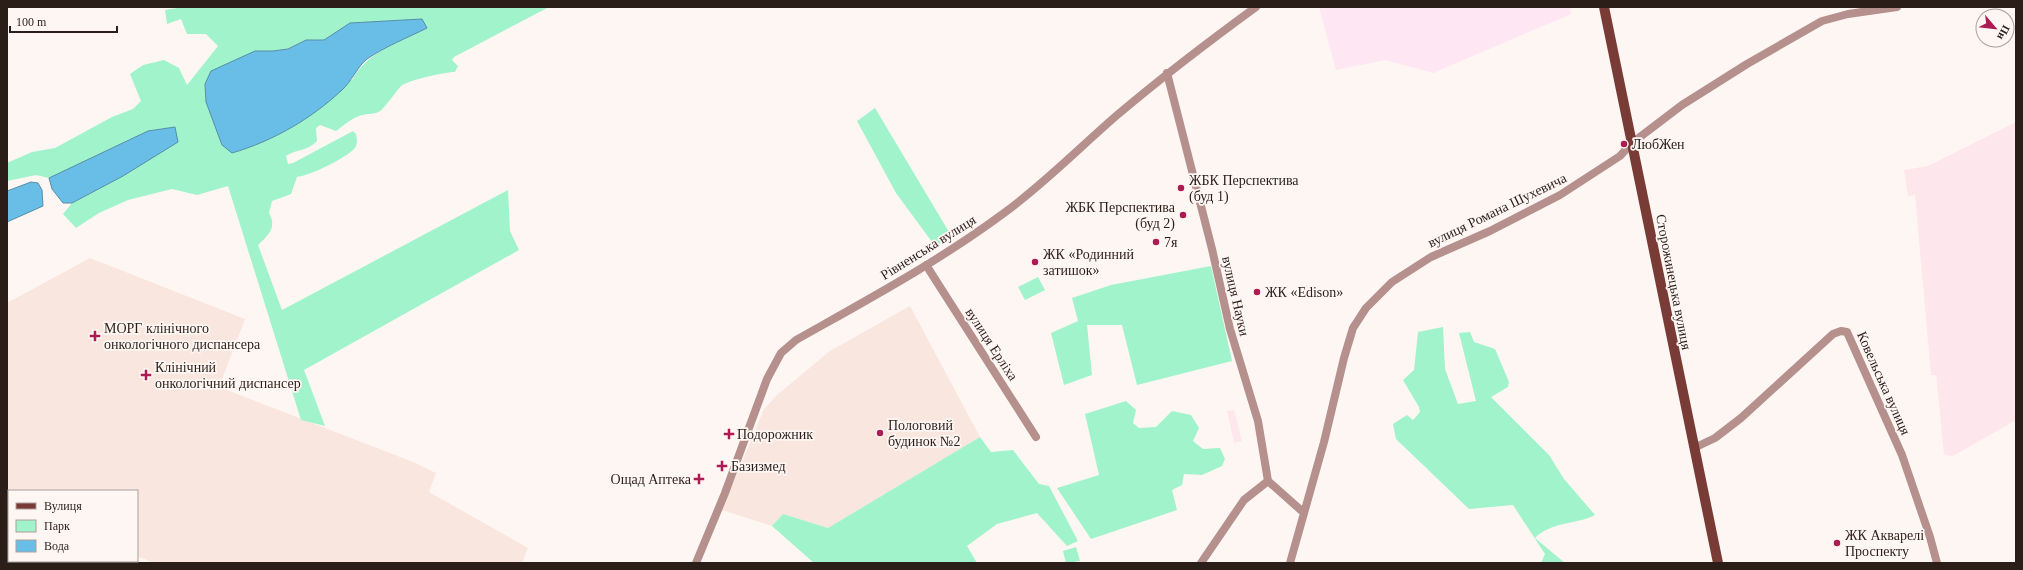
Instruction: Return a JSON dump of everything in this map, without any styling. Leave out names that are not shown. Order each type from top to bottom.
[{"type":"main road","name":"Сторожинецька вулиця","points":[[1604,7],[1718,563]]},
{"type":"street","name":"Рівненська вулиця","points":[[696,563],[725,493],[767,379],[781,352],[796,340],[960,245],[1055,173],[1114,118],[1168,73],[1256,7]]},
{"type":"street","name":"вулиця Романа Шухевича","points":[[1290,563],[1303,512],[1324,442],[1344,358],[1353,328],[1366,308],[1392,282],[1431,257],[1490,231],[1560,196],[1620,156],[1632,143],[1688,101],[1747,64],[1822,21],[1848,14],[1897,7]]},
{"type":"street","name":"вулиця Науки","points":[[1168,73],[1212,249],[1230,329],[1258,421],[1268,481]]},
{"type":"street","name":"вулиця Ерліха","points":[[926,265],[1036,437]]},
{"type":"street","name":"Ковельська вулиця","points":[[1694,448],[1715,438],[1741,418],[1833,334],[1841,331],[1847,332],[1902,455],[1930,537],[1937,563]]},
{"type":"street","points":[[1201,563],[1244,500],[1268,481],[1303,512]]},
{"type":"shaded area","points":[[1319,7],[1570,7],[1571,14],[1433,73],[1385,60],[1336,70]]},
{"type":"shaded area","points":[[2016,122],[2016,420],[1953,456],[1944,455],[1936,375],[1931,375],[1915,195],[1908,196],[1904,170],[1928,166]]},
{"type":"shaded area","points":[[90,258],[245,319],[219,387],[413,462],[436,473],[429,492],[528,548],[522,563],[154,563],[138,556],[138,490],[8,490],[7,503],[7,303]]},
{"type":"shaded area","points":[[910,306],[980,437],[828,528],[783,514],[772,526],[722,510],[764,409],[777,395],[830,351]]},
{"type":"shaded area","points":[[1234,410],[1242,441],[1234,443],[1227,411]]},
{"type":"green space","points":[[183,7],[549,7],[454,57],[452,60],[458,66],[455,72],[444,73],[411,81],[401,86],[380,111],[356,117],[336,131],[320,125],[316,128],[317,141],[314,144],[286,156],[288,164],[293,163],[353,131],[356,134],[356,146],[349,153],[319,170],[297,177],[291,194],[272,201],[269,213],[272,227],[265,238],[258,245],[282,310],[508,190],[510,231],[519,250],[304,370],[325,426],[301,420],[228,186],[197,195],[172,189],[128,200],[99,213],[76,228],[63,214],[72,203],[93,192],[174,127],[148,131],[49,178],[36,175],[7,181],[7,163],[32,152],[55,148],[112,117],[133,109],[141,101],[130,74],[143,65],[164,60],[179,68],[187,85],[218,46],[206,34],[187,34],[181,19],[167,24],[165,10]],"holes":[[[422,19],[427,28],[385,48],[366,62],[358,70],[352,80],[255,51],[288,49],[306,40],[324,40],[350,23]]]},
{"type":"green space","points":[[875,108],[952,237],[935,246],[896,193],[857,121]]},
{"type":"green space","points":[[1211,266],[1232,361],[1137,385],[1122,325],[1087,325],[1092,375],[1064,385],[1051,333],[1078,321],[1072,298],[1111,285]]},
{"type":"green space","points":[[1038,277],[1045,290],[1025,300],[1018,287]]},
{"type":"green space","points":[[1443,327],[1445,369],[1458,404],[1476,401],[1459,333],[1470,332],[1474,342],[1495,349],[1509,382],[1508,387],[1491,397],[1549,455],[1564,479],[1595,515],[1556,526],[1535,538],[1565,563],[1541,563],[1545,554],[1513,505],[1469,509],[1396,439],[1393,424],[1407,415],[1413,420],[1420,412],[1419,407],[1403,380],[1414,370],[1418,332]]},
{"type":"green space","points":[[1126,401],[1136,410],[1133,423],[1139,428],[1156,427],[1172,411],[1191,415],[1199,428],[1193,441],[1203,449],[1220,448],[1225,459],[1222,466],[1202,475],[1184,474],[1182,485],[1172,490],[1177,510],[1091,539],[1057,488],[1099,475],[1085,414]]},
{"type":"green space","points":[[980,437],[991,452],[1013,450],[1039,484],[1049,486],[1078,541],[1067,546],[1037,513],[997,524],[967,546],[977,563],[814,563],[772,526],[783,514],[828,528]]},
{"type":"green space","points":[[1076,547],[1080,561],[1066,563],[1063,551]]},
{"type":"water","points":[[422,19],[427,28],[389,46],[367,59],[342,90],[304,120],[262,142],[232,153],[222,145],[206,102],[205,84],[211,71],[255,51],[288,49],[306,40],[324,40],[350,23]]},
{"type":"water","points":[[175,127],[178,142],[123,176],[72,203],[63,203],[52,189],[49,178],[148,131]]},
{"type":"water","points":[[31,182],[38,183],[42,190],[43,206],[7,222],[7,191]]},
{"type":"place","name":"ЛюбЖен","points":[[1624,144]]},
{"type":"place","name":"ЖБК Перспектива (буд 1)","points":[[1181,188]]},
{"type":"place","name":"ЖБК Перспектива (буд 2)","points":[[1183,215]]},
{"type":"place","name":"7я","points":[[1156,242]]},
{"type":"place","name":"ЖК «Родинний затишок»","points":[[1035,262]]},
{"type":"place","name":"ЖК «Edison»","points":[[1257,292]]},
{"type":"place","name":"МОРГ клінічного онкологічного диспансера","points":[[95,336]]},
{"type":"place","name":"Клінічний онкологічний диспансер","points":[[146,375]]},
{"type":"place","name":"Пологовий будинок №2","points":[[880,433]]},
{"type":"place","name":"Подорожник","points":[[729,434]]},
{"type":"place","name":"Базизмед","points":[[722,466]]},
{"type":"place","name":"Ощад Аптека","points":[[699,479]]},
{"type":"place","name":"ЖК Акварелі Проспекту","points":[[1837,543]]}]
